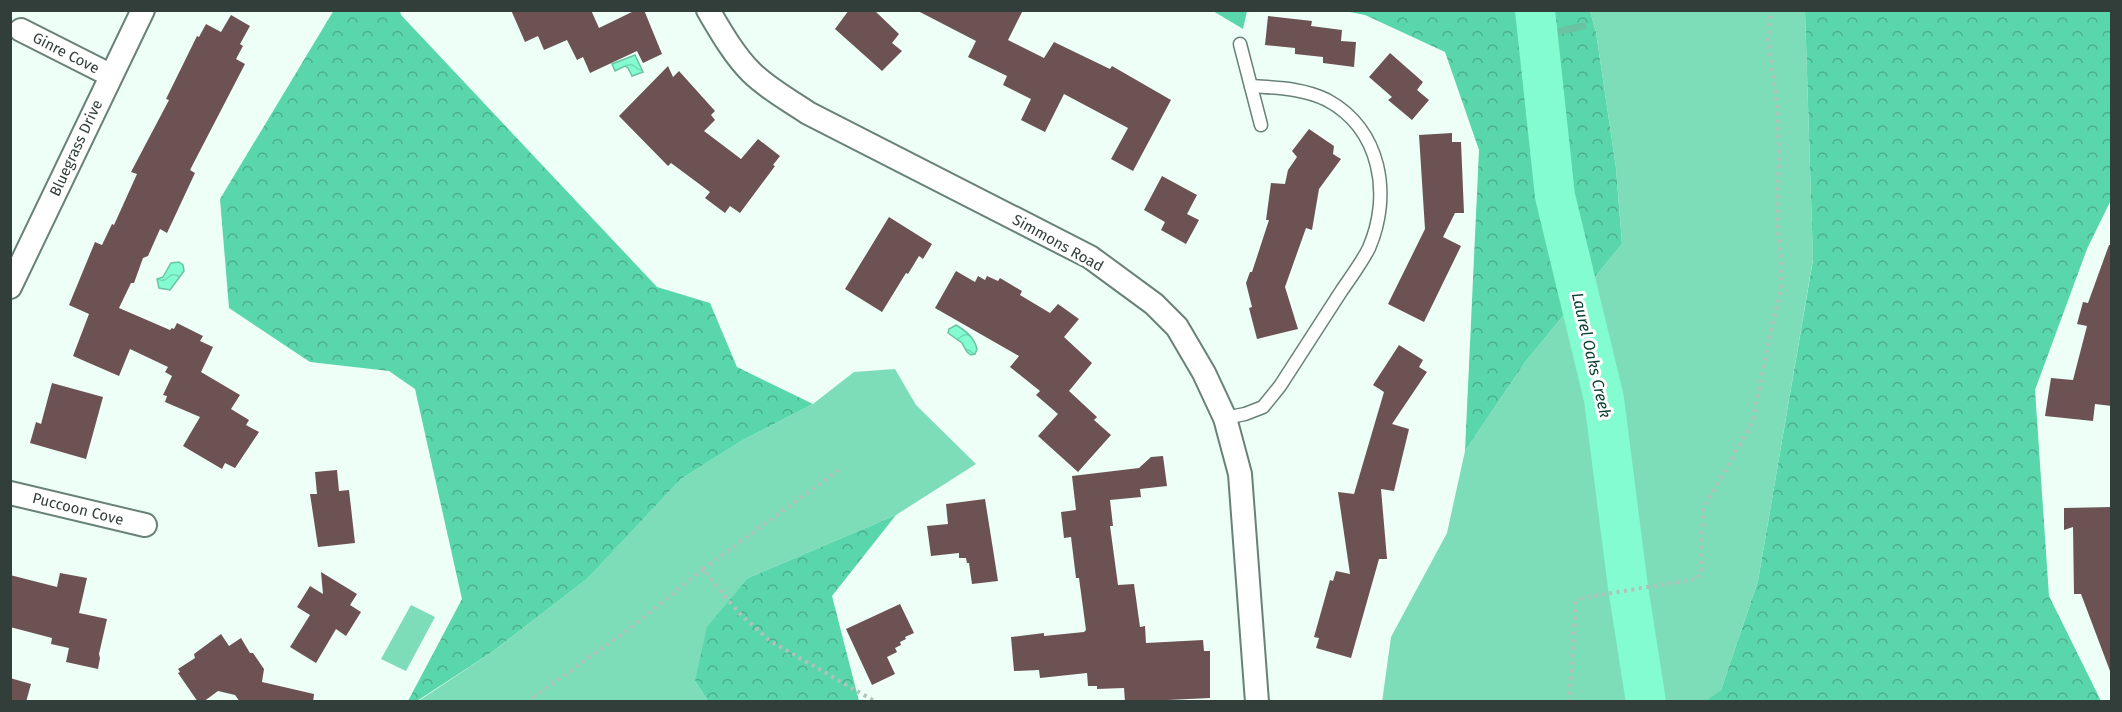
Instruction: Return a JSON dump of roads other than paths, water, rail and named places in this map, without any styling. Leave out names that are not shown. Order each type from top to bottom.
[{"type":"street","name":"Bluegrass Drive","points":[[10,287],[143,10]]},
{"type":"street","name":"Simmons Road","points":[[708,10],[726,41],[750,71],[771,89],[808,113],[1090,257],[1154,304],[1177,327],[1204,373],[1225,418],[1240,474],[1257,702]]},
{"type":"street","name":"Ginre Cove","points":[[21,30],[110,75]]},
{"type":"street","name":"Puccoon Cove","points":[[10,493],[145,525]]},
{"type":"lane","points":[[1240,44],[1261,125]]},
{"type":"lane","points":[[1225,418],[1263,407],[1280,386],[1369,249],[1380,215],[1379,169],[1369,141],[1348,115],[1326,100],[1296,89],[1251,86]]},
{"type":"water","points":[[635,55],[643,72],[632,76],[625,66],[615,71],[612,64]]},
{"type":"water","points":[[179,262],[183,265],[184,271],[170,290],[159,288],[157,279],[163,277],[171,263]]},
{"type":"water","points":[[956,325],[974,341],[977,349],[975,354],[971,355],[967,352],[962,343],[948,333],[949,329]]},
{"type":"waterway","name":"Laurel Oaks Creek","points":[[1535,10],[1555,196],[1604,399],[1628,587],[1646,702]]},
{"type":"waterway","points":[[1539,36],[1583,26]]}]
